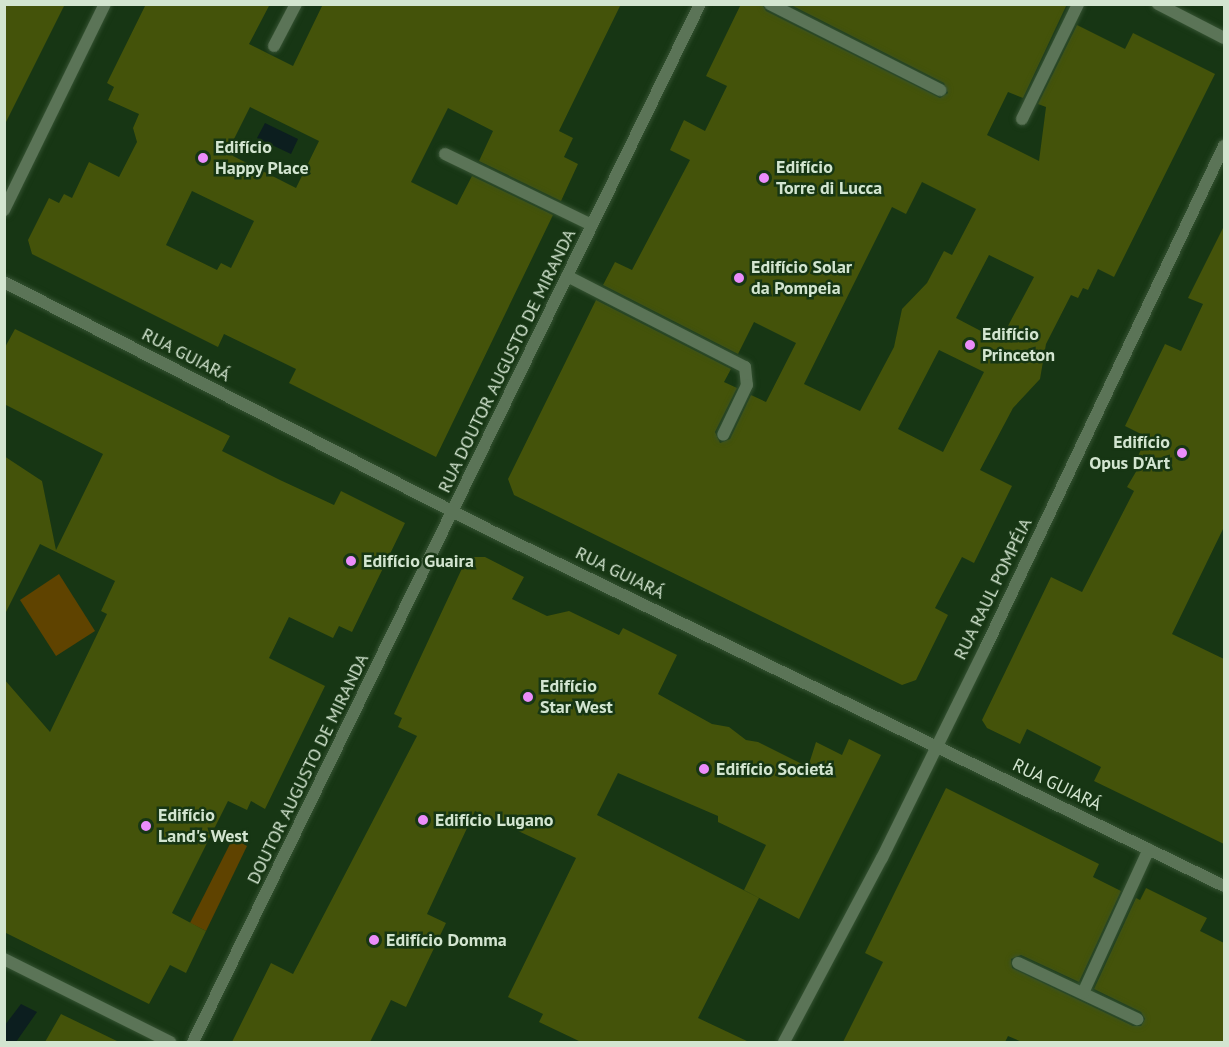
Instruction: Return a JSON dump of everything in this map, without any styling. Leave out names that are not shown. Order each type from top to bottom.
[{"type":"street","points":[[4,210],[105,4]]},
{"type":"street","points":[[274,46],[296,4]]},
{"type":"street","name":"RUA DOUTOR AUGUSTO DE MIRANDA","points":[[454,512],[699,4]]},
{"type":"street","points":[[770,4],[940,90]]},
{"type":"street","points":[[1022,119],[1078,4]]},
{"type":"street","points":[[1158,4],[1224,38]]},
{"type":"street","name":"RUA RAUL POMPÉIA","points":[[784,1042],[937,746],[1224,146]]},
{"type":"street","name":"RUA DOUTOR AUGUSTO DE MIRANDA","points":[[445,154],[592,225]]},
{"type":"street","points":[[567,276],[745,367],[747,385],[723,435]]},
{"type":"street","name":"RUA GUIARÁ","points":[[4,282],[454,512],[1224,886]]},
{"type":"street","name":"DOUTOR AUGUSTO DE MIRANDA","points":[[193,1042],[454,512]]},
{"type":"street","points":[[1083,993],[1149,849]]},
{"type":"street","points":[[4,959],[170,1042]]},
{"type":"street","points":[[1018,963],[1137,1019]]},
{"type":"shaded area","points":[[265,123],[298,139],[291,154],[257,138]]},
{"type":"shaded area","points":[[59,574],[95,631],[56,656],[20,600]]},
{"type":"shaded area","points":[[233,838],[247,846],[206,931],[190,923]]},
{"type":"shaded area","points":[[21,1004],[37,1012],[16,1042],[5,1042],[5,1025]]},
{"type":"building","points":[[4,4],[65,4],[4,126]]},
{"type":"building","points":[[146,4],[270,4],[249,44],[293,66],[323,4],[621,4],[559,131],[573,138],[564,157],[578,164],[561,201],[479,161],[493,131],[448,108],[411,182],[457,205],[472,176],[553,215],[436,457],[289,383],[296,369],[224,334],[218,347],[32,254],[28,240],[49,198],[59,203],[64,194],[72,198],[89,162],[119,177],[137,142],[133,128],[139,114],[108,100],[114,87],[107,83]],"holes":[[[250,107],[319,141],[296,188],[233,156],[235,151],[229,149]],[[192,191],[254,221],[231,268],[221,263],[217,270],[166,245]]]},
{"type":"building","points":[[741,4],[762,4],[766,11],[940,98],[948,93],[944,83],[789,4],[1067,4],[1023,98],[1008,92],[987,135],[1039,161],[1046,107],[1038,104],[1077,25],[1125,49],[1133,33],[1215,74],[1114,277],[1098,269],[1088,290],[1083,288],[1078,298],[1071,295],[1046,344],[1040,379],[1013,408],[980,470],[1012,486],[974,563],[962,557],[935,608],[948,615],[916,680],[902,685],[514,495],[508,479],[596,300],[731,369],[724,382],[737,388],[715,432],[720,443],[730,439],[751,395],[766,402],[796,343],[754,322],[738,354],[603,285],[615,262],[632,270],[690,160],[670,150],[684,120],[705,131],[727,86],[706,76]],"holes":[[[922,182],[976,209],[952,255],[944,251],[927,283],[902,309],[894,347],[860,411],[804,384],[892,207],[906,214]],[[989,255],[1034,277],[1000,341],[956,318]],[[939,350],[984,372],[943,452],[898,429]]]},
{"type":"building","points":[[1224,226],[1224,527],[1172,634],[1224,659],[1224,844],[1094,781],[1101,767],[1027,729],[1020,744],[987,728],[982,720],[1051,577],[1082,592],[1134,491],[1127,487],[1144,458],[1138,456],[1147,437],[1125,426],[1165,344],[1181,351],[1203,304],[1188,298]]},
{"type":"building","points":[[15,329],[230,436],[222,451],[280,480],[334,505],[341,491],[405,523],[352,632],[339,626],[333,638],[289,617],[269,658],[325,686],[265,809],[251,801],[247,810],[228,801],[172,913],[206,931],[186,973],[170,965],[149,1004],[4,932],[4,679],[50,732],[107,614],[101,611],[115,581],[40,544],[4,616],[4,456],[42,481],[56,550],[103,454],[4,404],[4,349]]},
{"type":"building","points":[[472,557],[485,557],[524,577],[512,599],[547,616],[569,611],[619,635],[623,628],[677,655],[658,694],[712,724],[729,727],[746,740],[758,742],[808,767],[816,742],[842,755],[849,739],[881,755],[799,919],[744,890],[766,845],[718,822],[718,816],[618,773],[597,815],[759,898],[698,1018],[749,1042],[581,1042],[539,1022],[543,1014],[508,997],[576,858],[475,811],[427,914],[446,923],[406,1007],[391,1000],[370,1042],[232,1042],[271,963],[293,974],[417,736],[398,727],[402,718],[394,714],[465,562]]},
{"type":"building","points":[[946,788],[1099,864],[1093,877],[1121,891],[1079,982],[1021,955],[1011,959],[1012,968],[1133,1026],[1141,1026],[1145,1019],[1141,1012],[1094,989],[1136,898],[1140,900],[1146,888],[1207,918],[1200,931],[1224,943],[1224,1042],[1022,1042],[1008,1036],[1005,1042],[843,1042],[883,962],[865,953]]},
{"type":"building","points":[[61,1014],[119,1042],[45,1042]]},
{"type":"place","name":"Edifício Happy Place","points":[[203,158]]},
{"type":"place","name":"Edifício Torre di Lucca","points":[[764,178]]},
{"type":"place","name":"Edifício Solar da Pompeia","points":[[739,278]]},
{"type":"place","name":"Edifício Princeton","points":[[970,345]]},
{"type":"place","name":"Edifício Opus D'Art","points":[[1182,453]]},
{"type":"place","name":"Edifício Guaira","points":[[351,561]]},
{"type":"place","name":"Edifício Star West","points":[[528,697]]},
{"type":"place","name":"Edifício Societá","points":[[704,769]]},
{"type":"place","name":"Edifício Lugano","points":[[423,820]]},
{"type":"place","name":"Edifício Land's West","points":[[146,826]]},
{"type":"place","name":"Edifício Domma","points":[[374,940]]}]
